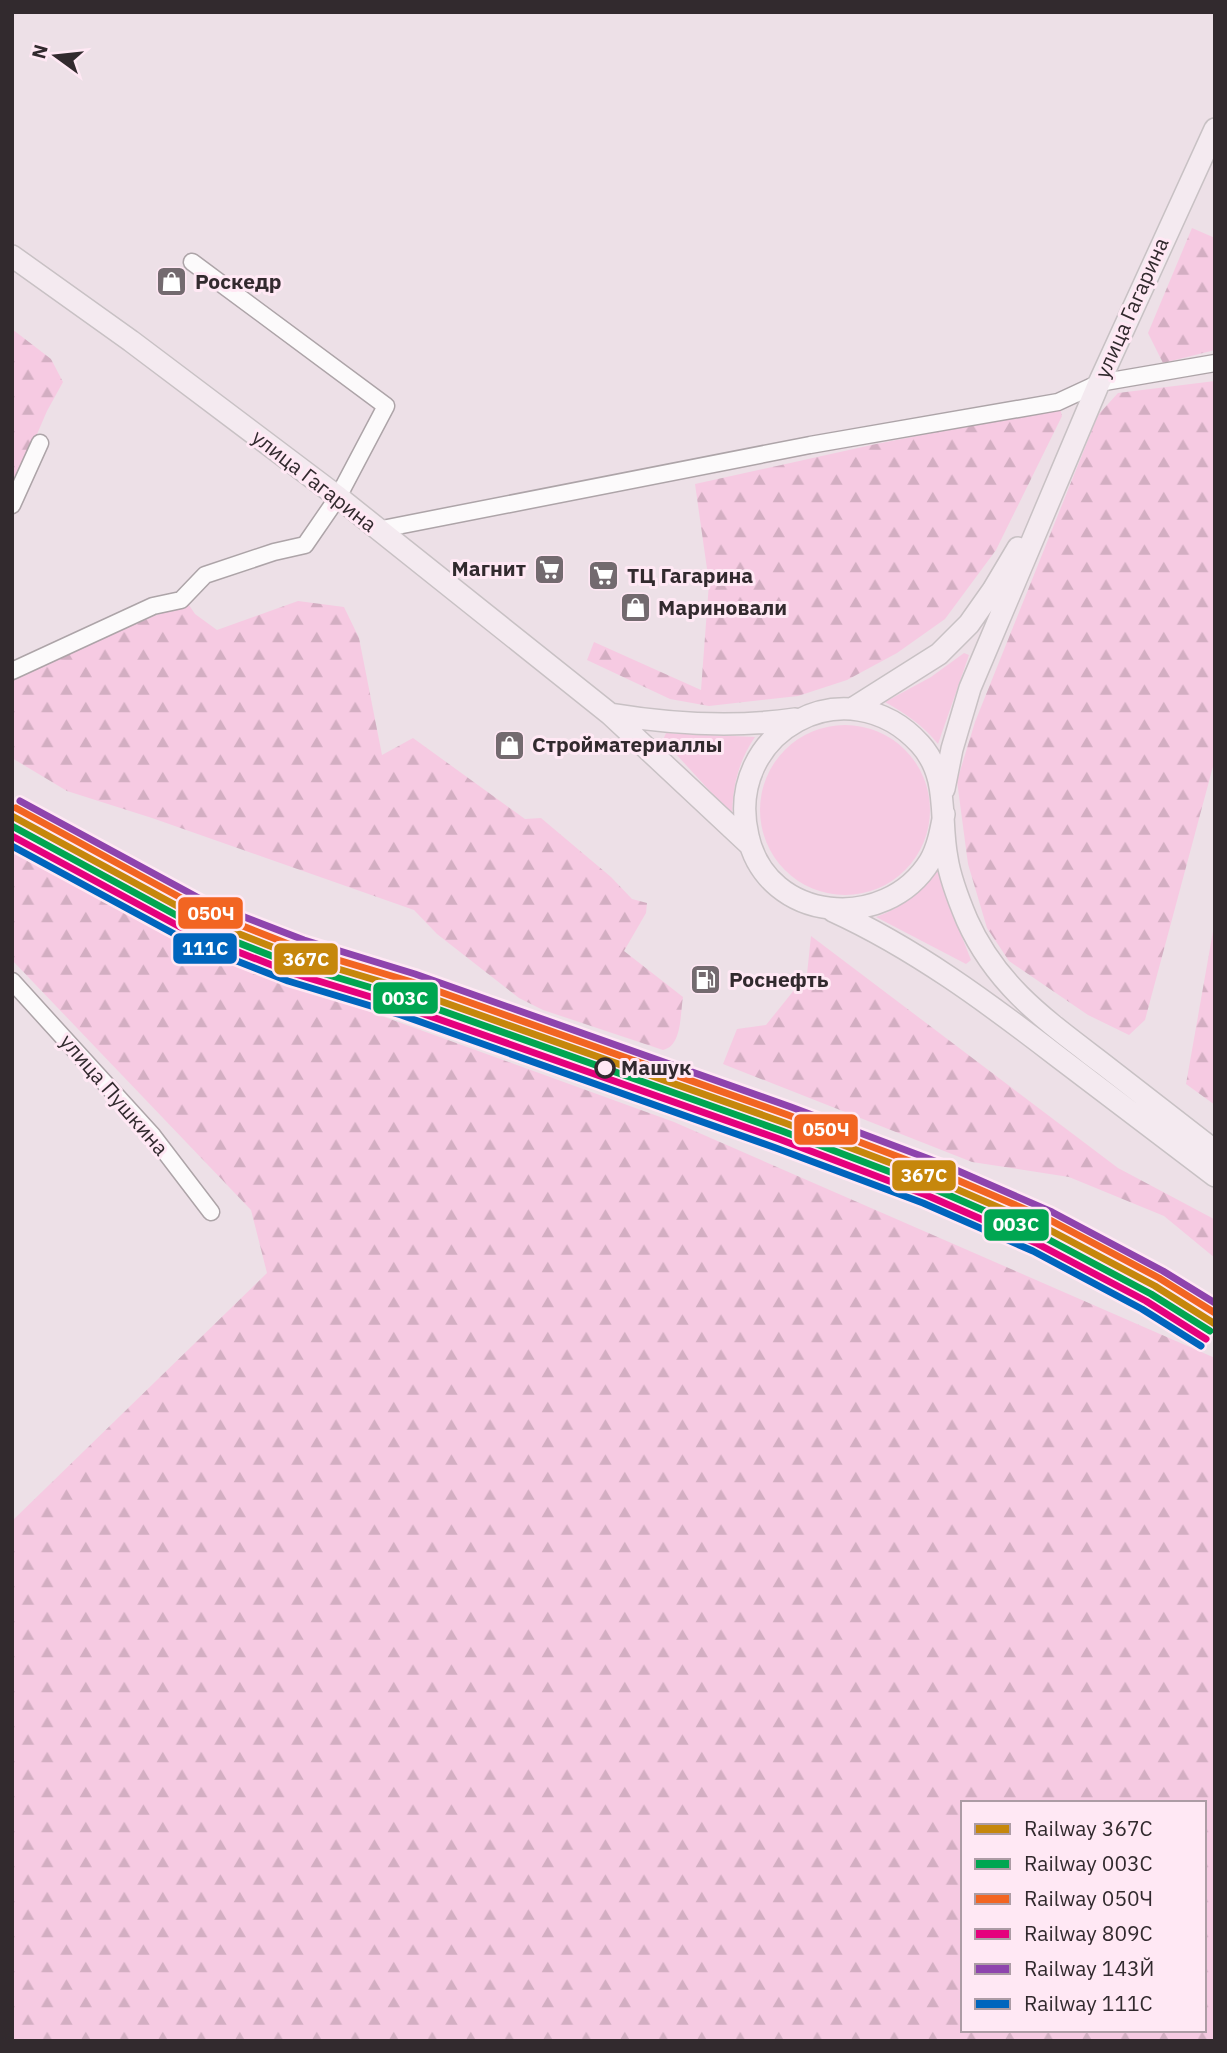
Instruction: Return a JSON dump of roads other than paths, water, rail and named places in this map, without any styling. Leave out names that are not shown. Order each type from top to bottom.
[{"type":"main road","name":"улица Гагарина","points":[[1053,489],[1215,129]]},
{"type":"main road","name":"улица Гагарина","points":[[12,256],[131,341],[338,497],[610,714],[749,844]]},
{"type":"main road","points":[[852,709],[939,654],[969,624],[993,590],[1053,489]]},
{"type":"main road","points":[[828,909],[852,910],[875,905],[897,894],[916,879],[930,860],[940,838],[952,749],[971,688],[1053,489]]},
{"type":"main road","points":[[1215,1151],[1028,1006],[1006,984],[981,948],[966,917],[947,858],[943,804],[936,769],[922,746],[912,736],[902,727],[878,715],[852,709],[817,712],[779,732],[763,750],[751,772],[744,796],[744,820],[749,844],[760,864],[785,891],[801,901],[857,922],[925,961],[987,1004],[1215,1176]]},
{"type":"main road","name":"улица Гагарина","points":[[610,714],[699,724],[800,719]]},
{"type":"street","points":[[12,671],[153,606],[181,600],[205,575],[304,545],[338,497],[386,406],[192,262]]},
{"type":"street","points":[[377,530],[810,445],[1058,402],[1099,383],[1215,363]]},
{"type":"street","points":[[12,505],[40,443]]},
{"type":"street","name":"улица Пушкина","points":[[12,981],[153,1136],[211,1212]]},
{"type":"rail line","name":"143Й","points":[[20,801],[208,903],[304,940],[415,974],[791,1107],[940,1163],[1052,1212],[1163,1271],[1215,1303]]},
{"type":"rail line","name":"050Ч","points":[[16,808],[205,911],[301,949],[412,982],[788,1115],[936,1171],[1048,1219],[1159,1278],[1215,1313]]},
{"type":"rail line","name":"367С","points":[[12,816],[201,919],[298,957],[409,990],[785,1123],[933,1179],[1044,1227],[1155,1286],[1215,1324]]},
{"type":"rail line","name":"003С","points":[[12,826],[198,927],[295,965],[406,998],[782,1131],[930,1187],[1040,1235],[1151,1294],[1210,1331]]},
{"type":"rail line","name":"809С","points":[[12,836],[195,935],[292,973],[404,1007],[779,1139],[926,1195],[1036,1243],[1146,1301],[1206,1339]]},
{"type":"rail line","name":"111С","points":[[12,846],[191,943],[288,981],[401,1015],[923,1203],[1033,1251],[1142,1309],[1201,1346]]},
{"type":"place","name":"Роскедр","points":[[172,282]]},
{"type":"place","name":"Магнит","points":[[549,569]]},
{"type":"place","name":"ТЦ Гагарина","points":[[604,576]]},
{"type":"place","name":"Мариновали","points":[[635,608]]},
{"type":"place","name":"Стройматериаллы","points":[[509,745]]},
{"type":"place","name":"Роснефть","points":[[706,980]]},
{"type":"place","name":"Машук","points":[[605,1068]]}]
